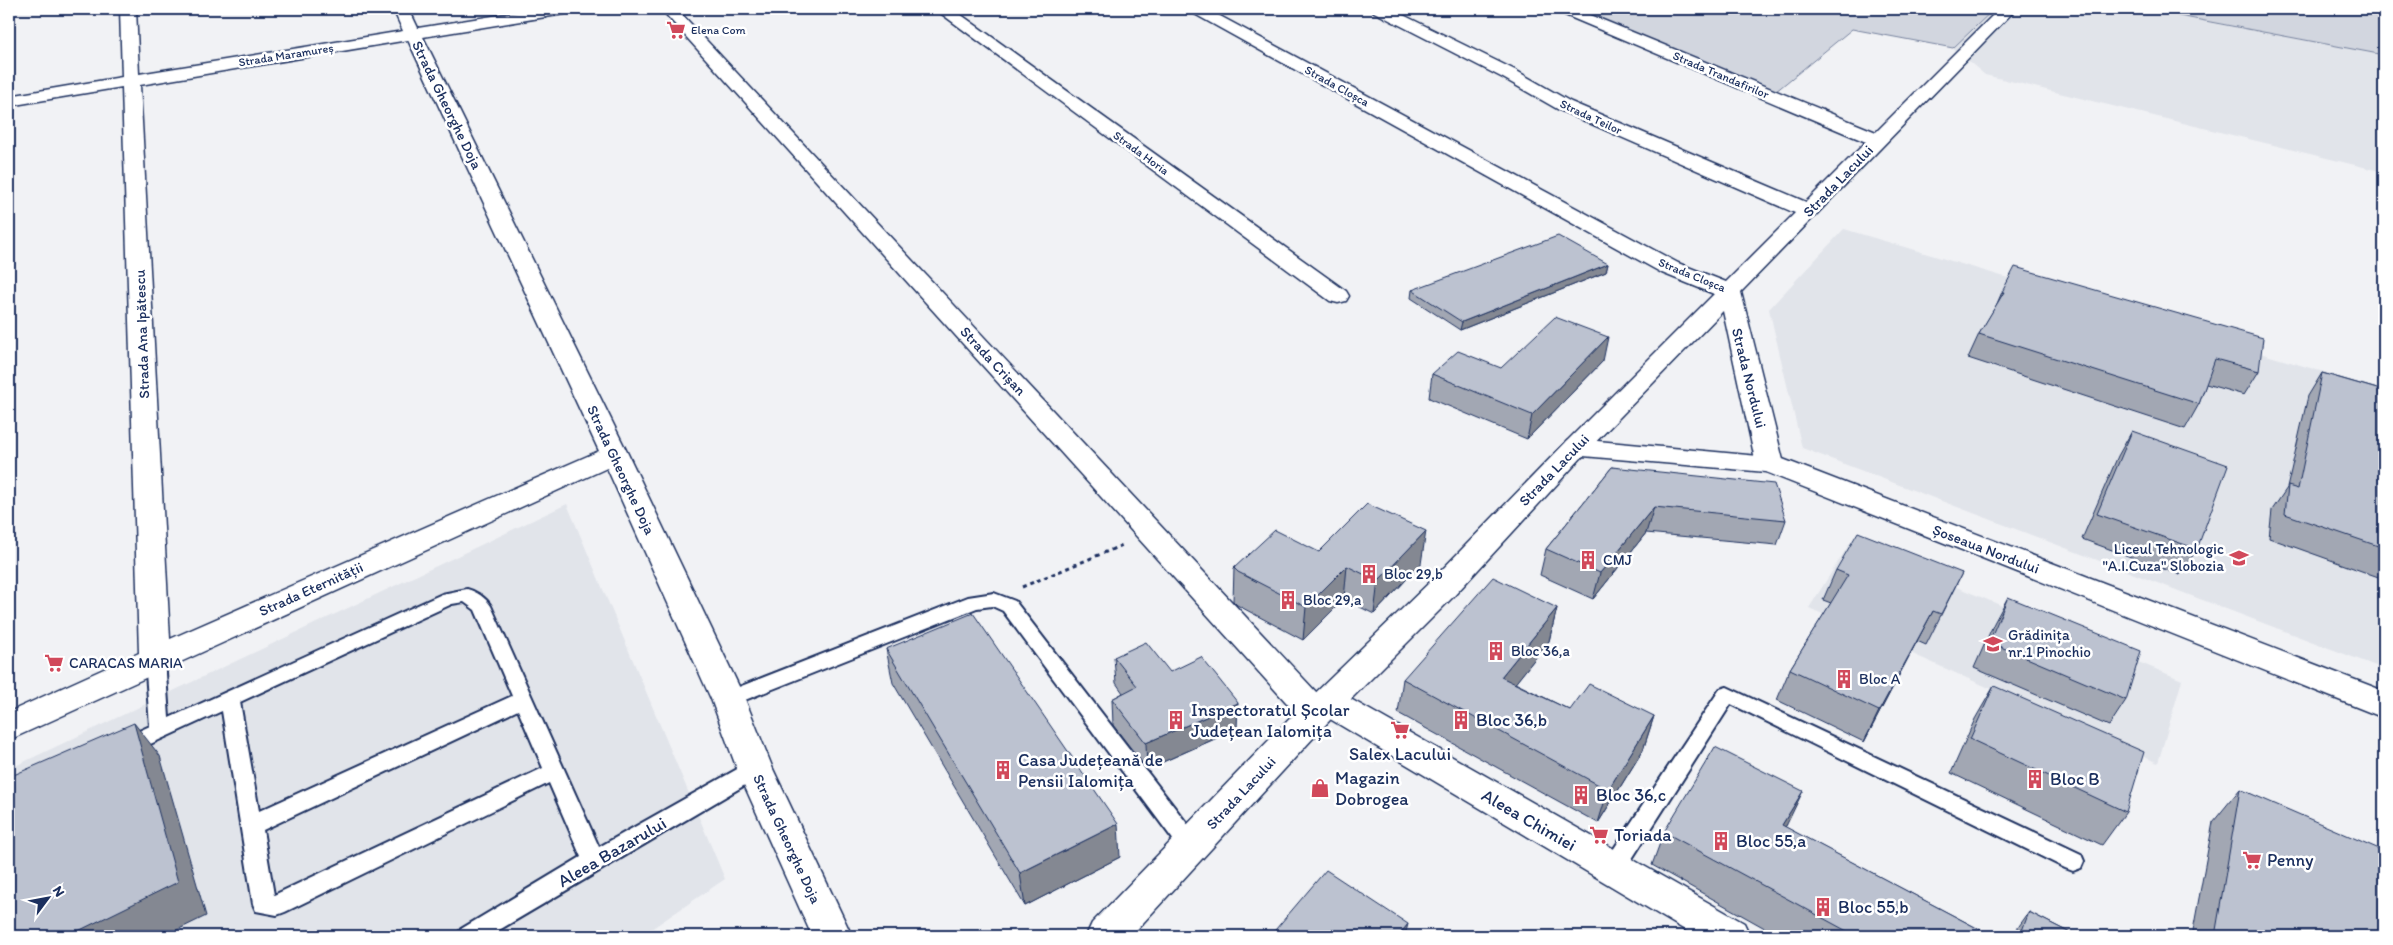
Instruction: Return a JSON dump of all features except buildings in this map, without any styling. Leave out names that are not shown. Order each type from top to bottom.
[{"type":"street","name":"Strada Ana Ipătescu","points":[[128,9],[155,659]]},
{"type":"street","name":"Strada Gheorghe Doja","points":[[401,9],[614,454],[728,699],[755,769],[832,936]]},
{"type":"street","name":"Strada Maramureș","points":[[9,101],[564,9]]},
{"type":"street","name":"Strada Crișan","points":[[670,9],[1151,533],[1322,708]]},
{"type":"street","name":"Strada Horia","points":[[943,9],[1338,296]]},
{"type":"street","name":"Strada Cloșca","points":[[1196,9],[1670,268],[1730,292]]},
{"type":"street","name":"Strada Cloșca","points":[[1216,9],[1685,260],[1730,292]]},
{"type":"street","name":"Strada Teilor","points":[[1379,9],[1602,123],[1810,211]]},
{"type":"street","name":"Strada Trandafirilor","points":[[1563,9],[1878,140]]},
{"type":"street","name":"Strada Lacului","points":[[1106,936],[1322,708],[1442,589],[1576,447],[2008,9]]},
{"type":"street","name":"Strada Nordului","points":[[1730,292],[1734,317],[1770,464]]},
{"type":"street","name":"Șoseaua Nordului","points":[[1576,447],[1770,464],[2384,705]]},
{"type":"street","name":"Strada Eternității","points":[[9,727],[155,659],[614,454]]},
{"type":"street","name":"Aleea Chimiei","points":[[1322,708],[1730,936]]},
{"type":"lane","points":[[107,755],[448,598],[468,595],[482,606],[553,772],[594,861]]},
{"type":"lane","points":[[728,699],[974,602],[994,599],[1009,606],[1191,846]]},
{"type":"lane","points":[[155,659],[160,730]]},
{"type":"lane","points":[[1613,869],[1727,694],[2073,861]]},
{"type":"lane","points":[[230,699],[264,904],[276,905],[553,772]]},
{"type":"lane","points":[[251,825],[522,700]]},
{"type":"lane","name":"Aleea Bazarului","points":[[469,936],[594,861],[755,769]]},
{"type":"path","points":[[994,599],[1151,533]]},
{"type":"shaded area","points":[[1576,9],[1994,9],[1953,48],[1852,29],[1775,92]]},
{"type":"shaded area","points":[[1994,9],[2138,9],[2384,55],[2384,172],[1985,75],[1953,48]]},
{"type":"shaded area","points":[[2138,9],[2384,9],[2384,55],[2163,13]]},
{"type":"shaded area","name":"Liceul Tehnologic \"A.I.Cuza\" Slobozia","points":[[1844,229],[2384,390],[2384,669],[1802,448],[1769,309]]},
{"type":"shaded area","points":[[567,504],[725,879],[641,936],[9,936],[9,769]]},
{"type":"shaded area","name":"Grădinița nr.1 Pinochio","points":[[1850,543],[2182,680],[2158,763],[1809,608]]},
{"type":"place","name":"Elena Com","points":[[676,30]]},
{"type":"place","name":"Liceul Tehnologic \"A.I.Cuza\" Slobozia","points":[[2239,558]]},
{"type":"place","name":"CMJ","points":[[1588,560]]},
{"type":"place","name":"Bloc 29,b","points":[[1369,574]]},
{"type":"place","name":"Bloc 29,a","points":[[1288,600]]},
{"type":"place","name":"Grădinița nr.1 Pinochio","points":[[1993,644]]},
{"type":"place","name":"Bloc 36,a","points":[[1496,651]]},
{"type":"place","name":"CARACAS MARIA","points":[[54,663]]},
{"type":"place","name":"Bloc A","points":[[1844,679]]},
{"type":"place","name":"Inspectoratul Școlar Județean Ialomița","points":[[1176,720]]},
{"type":"place","name":"Bloc 36,b","points":[[1461,720]]},
{"type":"place","name":"Salex Lacului","points":[[1400,730]]},
{"type":"place","name":"Casa Județeană de Pensii Ialomița","points":[[1003,770]]},
{"type":"place","name":"Bloc B","points":[[2035,779]]},
{"type":"place","name":"Magazin Dobrogea","points":[[1320,788]]},
{"type":"place","name":"Bloc 36,c","points":[[1581,795]]},
{"type":"place","name":"Toriada","points":[[1599,835]]},
{"type":"place","name":"Bloc 55,a","points":[[1721,841]]},
{"type":"place","name":"Penny","points":[[2252,860]]},
{"type":"place","name":"Bloc 55,b","points":[[1823,907]]}]
